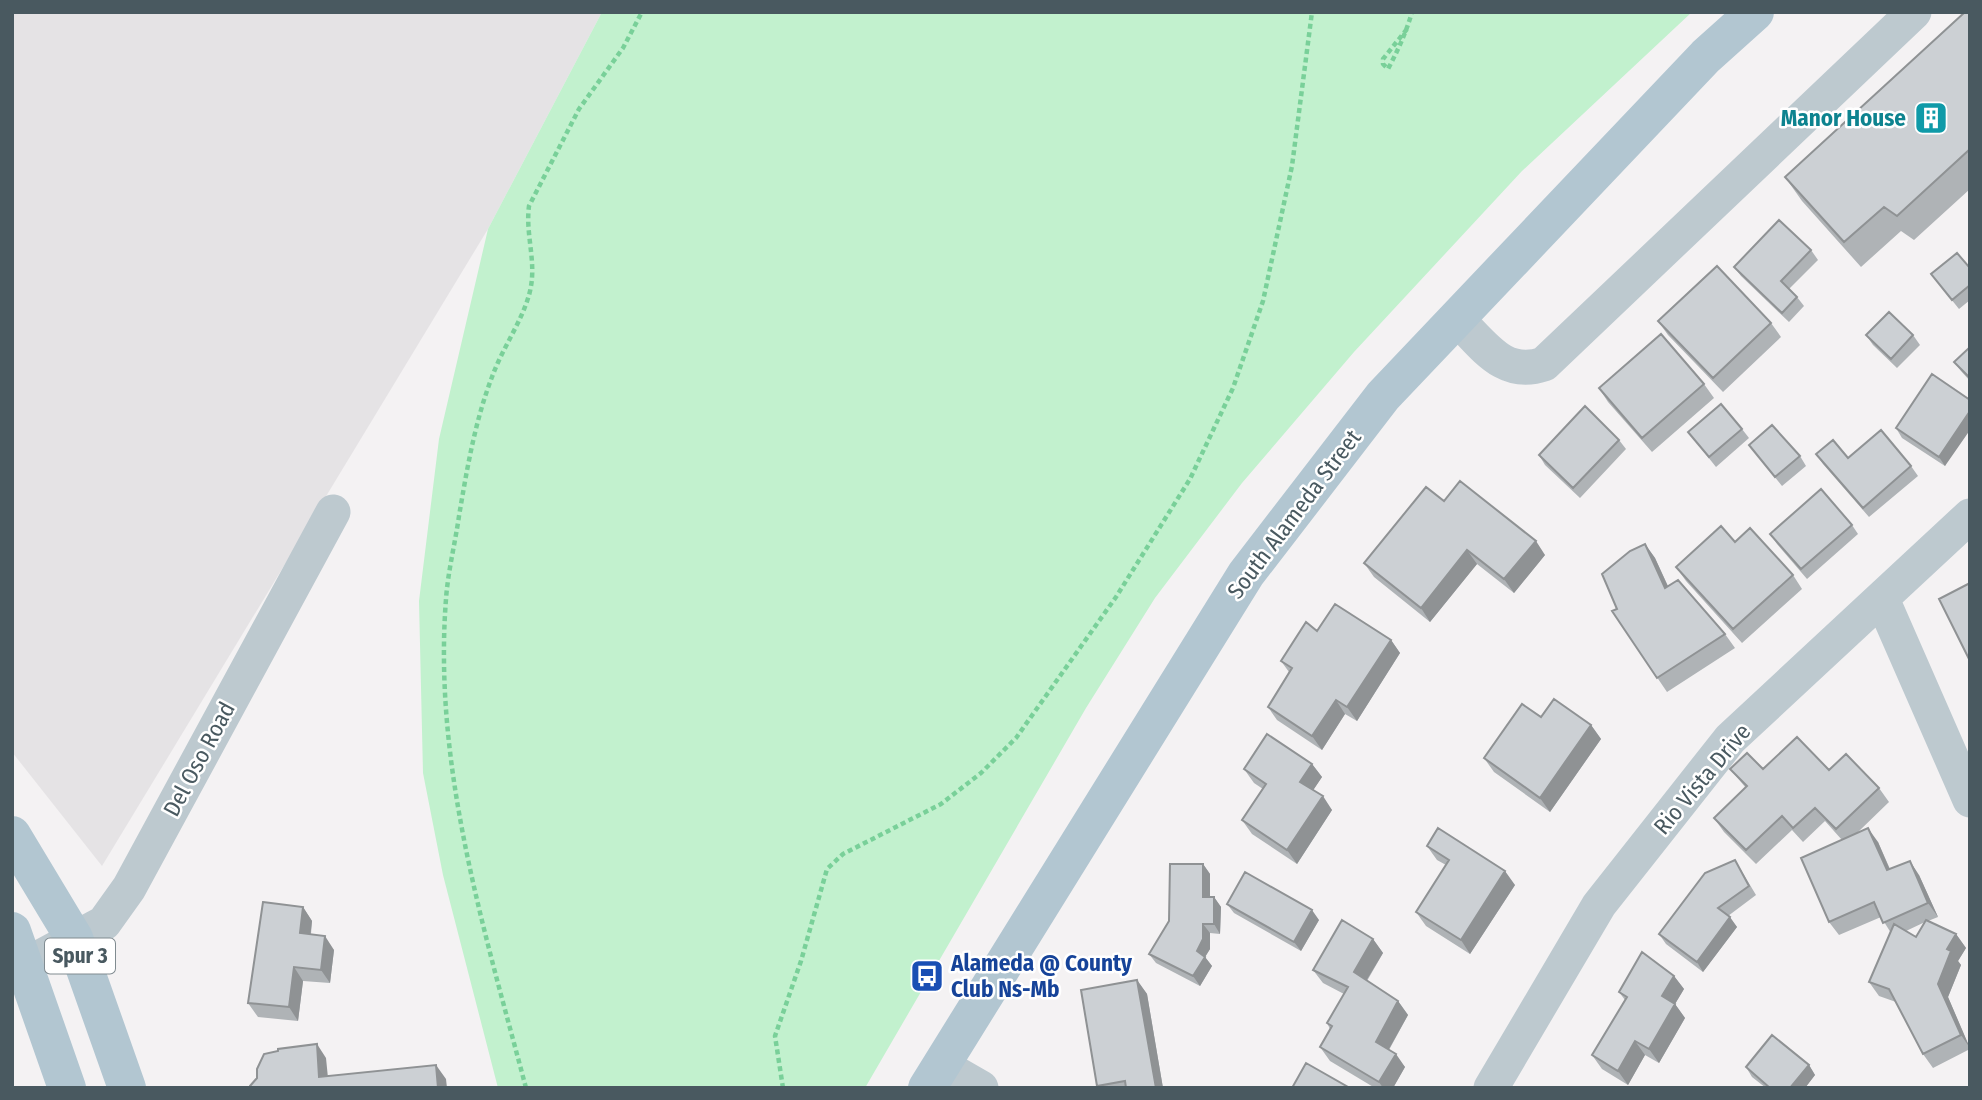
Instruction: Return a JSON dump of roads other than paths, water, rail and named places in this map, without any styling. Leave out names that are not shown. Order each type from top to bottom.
[{"type":"main road","name":"South Alameda Street","points":[[934,1077],[1245,574],[1383,396],[1706,56],[1755,12]]},
{"type":"main road","name":"Spur 3","points":[[12,835],[74,938],[127,1088]]},
{"type":"main road","name":"Spur 3","points":[[12,931],[67,1088]]},
{"type":"street","points":[[1457,319],[1497,358],[1514,369],[1527,370],[1544,364],[1914,12]]},
{"type":"street","name":"Del Oso Road","points":[[24,966],[104,923],[130,888],[333,512]]},
{"type":"street","name":"Rio Vista Drive","points":[[1491,1088],[1599,905],[1730,739],[1970,516]]},
{"type":"street","points":[[1882,599],[1970,800]]},
{"type":"street","points":[[934,1077],[981,1088]]},
{"type":"place","name":"Manor House","points":[[1931,118]]},
{"type":"place","name":"Alameda @ County Club Ns-Mb","points":[[927,976]]}]
